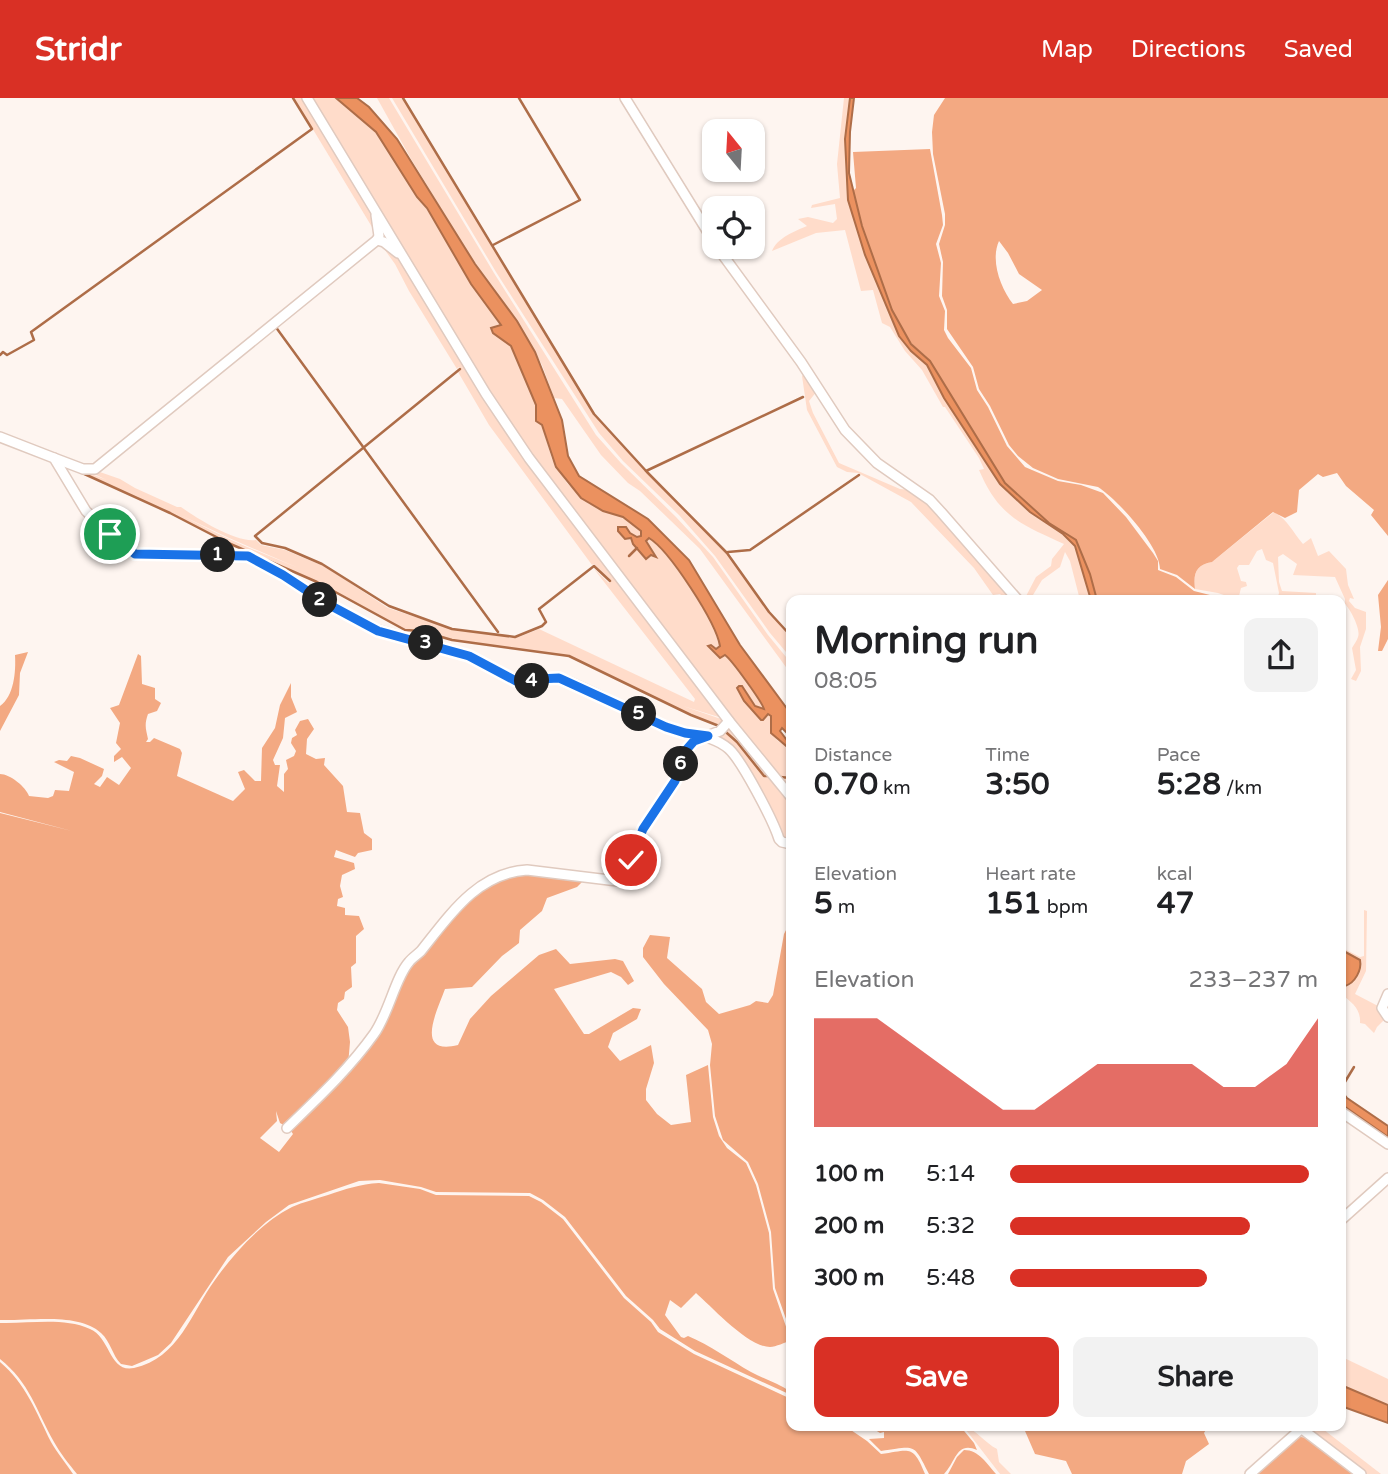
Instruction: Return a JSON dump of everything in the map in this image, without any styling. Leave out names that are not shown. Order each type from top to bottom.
[{"type":"street","points":[[307,98],[486,394],[528,458],[724,726],[786,792]]},
{"type":"street","points":[[625,98],[702,223]]},
{"type":"street","points":[[0,437],[83,470],[95,469],[377,240],[379,236],[376,212]]},
{"type":"street","points":[[377,240],[384,242],[405,259]]},
{"type":"street","points":[[725,259],[801,362],[845,430],[877,463],[930,500],[1014,595]]},
{"type":"street","points":[[54,458],[86,511],[120,544],[135,554],[248,556],[378,631],[469,656],[516,681],[559,678],[666,727],[708,736],[721,743],[739,761],[779,839],[786,843]]},
{"type":"street","points":[[287,1128],[360,1053],[380,1026],[408,962],[461,901],[475,890],[514,871],[527,870],[618,881],[625,877],[643,829],[671,788],[687,749],[694,741],[724,726]]},
{"type":"street","points":[[1388,994],[1382,1008],[1388,1017]]},
{"type":"street","points":[[1346,1115],[1388,1144]]},
{"type":"street","points":[[1346,1216],[1388,1178]]},
{"type":"street","points":[[1250,1474],[1296,1431]]},
{"type":"street","points":[[1303,1431],[1361,1474]]},
{"type":"shaded area","points":[[294,98],[304,98],[373,213],[375,232]]},
{"type":"shaded area","points":[[309,98],[336,98],[376,132],[426,208],[471,284],[501,325],[492,328],[493,333],[511,346],[536,405],[552,459],[567,483],[589,504],[623,517],[641,531],[642,536],[637,537],[630,533],[646,559],[651,555],[656,556],[646,541],[649,538],[658,545],[710,621],[720,646],[717,649],[711,645],[711,650],[720,658],[724,655],[732,661],[762,703],[764,709],[755,706],[742,687],[737,688],[754,713],[771,716],[771,733],[786,746],[786,788],[530,456],[488,393]]},
{"type":"shaded area","points":[[336,98],[357,98],[369,107],[397,139],[475,264],[517,321],[535,352],[562,420],[568,456],[579,476],[648,519],[689,560],[740,645],[786,707],[786,732],[782,728],[780,731],[786,739],[786,746],[771,733],[771,716],[768,714],[761,720],[744,701],[737,688],[739,686],[742,686],[755,706],[764,709],[734,665],[725,655],[720,658],[708,646],[716,649],[720,646],[717,635],[701,604],[668,557],[649,538],[646,541],[656,557],[651,555],[646,559],[631,538],[625,539],[618,531],[618,527],[626,527],[637,537],[641,536],[641,531],[623,517],[603,511],[581,498],[556,467],[542,425],[536,421],[536,405],[511,346],[493,333],[491,328],[501,325],[471,284],[427,208],[417,197],[376,132]]},
{"type":"shaded area","points":[[377,98],[389,98],[494,273],[596,435],[713,557],[786,657],[786,667],[700,549],[640,491],[628,483],[601,455],[562,399],[554,398],[542,365],[529,341],[475,264]]},
{"type":"shaded area","points":[[392,98],[402,98],[594,415],[727,553],[786,632],[786,652],[715,556],[599,433],[496,272]]},
{"type":"shaded area","points":[[844,98],[850,98],[845,139],[848,200],[865,255],[899,336],[927,365],[944,398],[1000,484],[1030,512],[1076,546],[1090,595],[1079,595],[1065,552],[1060,567],[1042,580],[1033,595],[1027,595],[1036,577],[1051,566],[1052,559],[1064,544],[1023,524],[1003,509],[995,499],[979,470],[984,469],[979,458],[943,407],[922,370],[905,351],[890,327],[882,323],[873,290],[861,291],[845,230],[816,233],[772,251],[782,239],[807,226],[798,219],[808,217],[833,223],[837,219],[835,204],[811,208],[812,205],[840,198],[837,164]]},
{"type":"shaded area","points":[[850,98],[854,98],[849,173],[862,226],[892,310],[911,344],[930,361],[1005,483],[1049,523],[1076,540],[1096,595],[1090,595],[1075,546],[1063,534],[1030,512],[1000,484],[944,398],[927,365],[899,336],[865,255],[848,200],[845,139]]},
{"type":"shaded area","points":[[945,98],[1388,98],[1388,536],[1371,515],[1374,510],[1346,486],[1337,473],[1323,477],[1318,474],[1299,490],[1297,512],[1285,518],[1273,512],[1212,562],[1199,568],[1195,574],[1195,589],[1177,575],[1160,569],[1153,548],[1145,536],[1106,493],[1098,487],[1058,479],[1033,468],[1018,456],[1009,445],[979,389],[973,367],[947,329],[947,310],[942,296],[943,262],[939,244],[945,225],[945,214],[933,154],[934,115]],"holes":[[[999,241],[1019,274],[1042,290],[1027,301],[1013,304],[1004,291],[996,266]]]},
{"type":"shaded area","points":[[930,149],[943,225],[936,244],[941,263],[939,296],[945,311],[944,330],[971,368],[977,390],[1007,446],[1025,467],[1058,481],[1103,493],[1126,517],[1153,553],[1158,561],[1158,570],[1176,577],[1194,591],[1210,595],[1096,595],[1076,540],[1049,523],[1005,483],[930,361],[907,338],[889,306],[868,247],[853,191],[856,188],[853,152]]},
{"type":"shaded area","points":[[382,246],[404,262],[469,369],[725,719],[683,706],[727,721],[719,725],[691,715],[569,656],[452,640],[421,631],[405,630],[282,565],[64,465],[105,479],[94,474],[97,471],[120,479],[181,507],[228,534],[256,540],[261,545],[285,550],[326,567],[388,608],[452,629],[499,634],[510,638],[539,629],[694,702],[695,699],[594,569],[609,583],[611,581],[592,565],[489,425],[458,372],[461,369],[457,369]],"holes":[[[184,516],[229,538],[301,569],[238,543]]]},
{"type":"shaded area","points":[[805,373],[817,391],[809,401],[839,463],[900,489],[911,490],[928,502],[1011,595],[993,595],[974,568],[911,502],[858,473],[837,467],[807,410],[802,376]]},
{"type":"shaded area","points":[[1274,512],[1286,522],[1303,544],[1311,538],[1318,556],[1329,551],[1346,569],[1348,585],[1354,599],[1350,598],[1349,601],[1355,608],[1366,612],[1366,629],[1360,647],[1361,671],[1356,681],[1351,679],[1356,670],[1352,648],[1359,634],[1353,615],[1346,605],[1346,595],[1343,595],[1335,577],[1293,575],[1297,564],[1283,554],[1278,557],[1282,591],[1316,595],[1278,595],[1273,563],[1266,560],[1262,549],[1257,551],[1249,565],[1239,565],[1237,568],[1241,581],[1246,582],[1247,586],[1241,588],[1239,595],[1195,589],[1195,574],[1199,568],[1212,562]]},
{"type":"shaded area","points":[[1388,580],[1388,639],[1382,651],[1378,651],[1381,627],[1378,595]]},
{"type":"shaded area","points":[[28,652],[20,673],[19,695],[0,731],[0,706],[11,690],[15,655]]},
{"type":"shaded area","points":[[138,654],[141,656],[142,684],[155,688],[155,699],[161,703],[157,711],[148,714],[146,742],[154,738],[180,749],[182,753],[177,776],[233,801],[245,789],[238,772],[244,770],[255,781],[261,781],[262,748],[275,728],[280,705],[291,683],[291,697],[297,712],[285,718],[283,738],[273,760],[275,765],[280,765],[277,786],[284,792],[284,774],[288,769],[286,760],[294,756],[296,751],[291,743],[292,738],[297,735],[295,730],[300,721],[308,719],[314,729],[307,739],[306,754],[316,759],[325,758],[324,765],[343,786],[347,812],[360,813],[364,833],[372,839],[372,850],[358,853],[355,857],[336,850],[334,857],[354,863],[355,869],[342,875],[340,886],[343,897],[338,899],[337,906],[345,908],[345,915],[359,916],[364,929],[356,936],[356,963],[351,967],[352,987],[345,992],[337,1010],[348,1027],[348,1065],[287,1127],[280,1123],[276,1111],[277,1121],[260,1138],[279,1152],[293,1134],[289,1128],[362,1054],[410,964],[476,891],[517,872],[586,878],[577,887],[547,898],[542,911],[520,930],[519,943],[502,956],[472,987],[445,989],[434,1019],[432,1038],[436,1044],[444,1047],[458,1045],[470,1019],[491,996],[539,955],[556,949],[570,964],[615,959],[623,961],[634,981],[628,985],[621,977],[611,972],[554,989],[584,1034],[589,1034],[633,1008],[641,1009],[637,1019],[613,1033],[608,1047],[620,1061],[651,1045],[654,1063],[646,1089],[646,1100],[657,1114],[671,1125],[691,1122],[686,1075],[708,1065],[713,1117],[719,1136],[727,1148],[746,1163],[756,1185],[769,1233],[773,1289],[786,1327],[786,1343],[770,1347],[751,1341],[696,1293],[681,1308],[670,1300],[665,1315],[681,1337],[688,1336],[704,1344],[786,1389],[786,1393],[695,1351],[660,1329],[626,1296],[565,1217],[530,1193],[436,1192],[380,1180],[359,1181],[289,1205],[228,1257],[171,1343],[158,1355],[132,1366],[121,1364],[101,1333],[80,1322],[53,1319],[0,1320],[0,813],[72,831],[0,812],[0,774],[17,782],[29,796],[48,798],[53,796],[55,790],[69,791],[74,772],[54,762],[67,761],[71,756],[104,769],[102,776],[94,784],[100,787],[107,777],[119,785],[131,768],[122,757],[114,762],[114,756],[121,749],[116,743],[120,723],[110,708],[119,705]]},
{"type":"shaded area","points":[[730,723],[786,796],[786,838],[781,836],[740,758],[713,736]]},
{"type":"shaded area","points":[[1364,910],[1367,911],[1366,971],[1355,994],[1378,1006],[1378,1011],[1385,1019],[1374,1033],[1360,1023],[1357,1009],[1346,998],[1346,986],[1350,985],[1360,969],[1360,960],[1346,950],[1360,957],[1364,956]]},
{"type":"shaded area","points":[[786,930],[786,1319],[775,1288],[771,1232],[758,1184],[748,1162],[723,1140],[715,1116],[710,1065],[712,1044],[708,1030],[664,984],[643,957],[643,948],[650,935],[670,937],[667,958],[702,989],[706,1002],[719,1014],[756,1001],[768,1003],[773,995]]},
{"type":"shaded area","points":[[1346,952],[1360,960],[1360,968],[1352,982],[1346,985]]},
{"type":"shaded area","points":[[1346,1097],[1388,1126],[1388,1137],[1346,1108]]},
{"type":"shaded area","points":[[379,1183],[420,1189],[436,1195],[529,1196],[541,1202],[563,1219],[624,1298],[651,1322],[658,1332],[694,1354],[786,1397],[786,1431],[852,1431],[881,1454],[905,1451],[913,1453],[925,1474],[77,1474],[56,1446],[26,1387],[0,1359],[0,1323],[57,1322],[80,1325],[97,1333],[120,1365],[134,1368],[149,1363],[173,1344],[223,1270],[249,1239],[270,1221],[292,1207],[366,1184]]},
{"type":"shaded area","points":[[1346,1359],[1388,1379],[1388,1405],[1346,1387]]},
{"type":"shaded area","points":[[0,1362],[24,1389],[51,1442],[73,1474],[0,1474]]},
{"type":"shaded area","points":[[1346,1387],[1388,1405],[1388,1423],[1346,1408]]},
{"type":"shaded area","points":[[877,1431],[964,1431],[977,1450],[960,1450],[944,1474],[929,1474],[920,1457],[912,1449],[881,1451],[869,1439],[884,1438],[884,1432]]},
{"type":"shaded area","points":[[967,1431],[973,1431],[997,1449],[999,1462],[1011,1474],[1000,1474]]},
{"type":"shaded area","points":[[1025,1431],[1205,1431],[1209,1444],[1186,1461],[1182,1474],[1072,1474],[1066,1461],[1035,1454]]},
{"type":"shaded area","points":[[1310,1431],[1325,1431],[1381,1474],[1367,1474]]},
{"type":"shaded area","points":[[1296,1436],[1311,1439],[1354,1474],[1252,1474]]},
{"type":"shaded area","points":[[964,1450],[978,1455],[996,1474],[948,1474]]},
{"type":"waterway","points":[[0,355],[3,352],[7,355],[34,340],[31,332],[312,129],[293,98]]},
{"type":"waterway","points":[[403,98],[594,414],[727,553],[769,612],[786,631]]},
{"type":"waterway","points":[[493,245],[580,200],[519,98]]},
{"type":"waterway","points":[[275,326],[498,632]]},
{"type":"waterway","points":[[460,369],[255,536],[262,543],[285,548],[322,564],[389,606],[452,629],[515,637],[542,626],[546,622],[539,609],[594,566],[610,581]]},
{"type":"waterway","points":[[646,471],[803,397]]},
{"type":"waterway","points":[[80,472],[317,582],[405,630],[421,631],[452,640],[569,656],[719,726],[737,742],[764,776],[769,776]]},
{"type":"waterway","points":[[728,552],[750,550],[859,475]]},
{"type":"waterway","points":[[629,556],[637,548]]},
{"type":"waterway","points":[[780,777],[786,778]]},
{"type":"waterway","points":[[1346,1080],[1354,1067]]},
{"type":"route","points":[[110,534],[135,554],[248,556],[378,631],[469,656],[516,681],[559,678],[666,727],[708,736],[694,741],[687,749],[675,781],[643,829],[631,860]]}]
